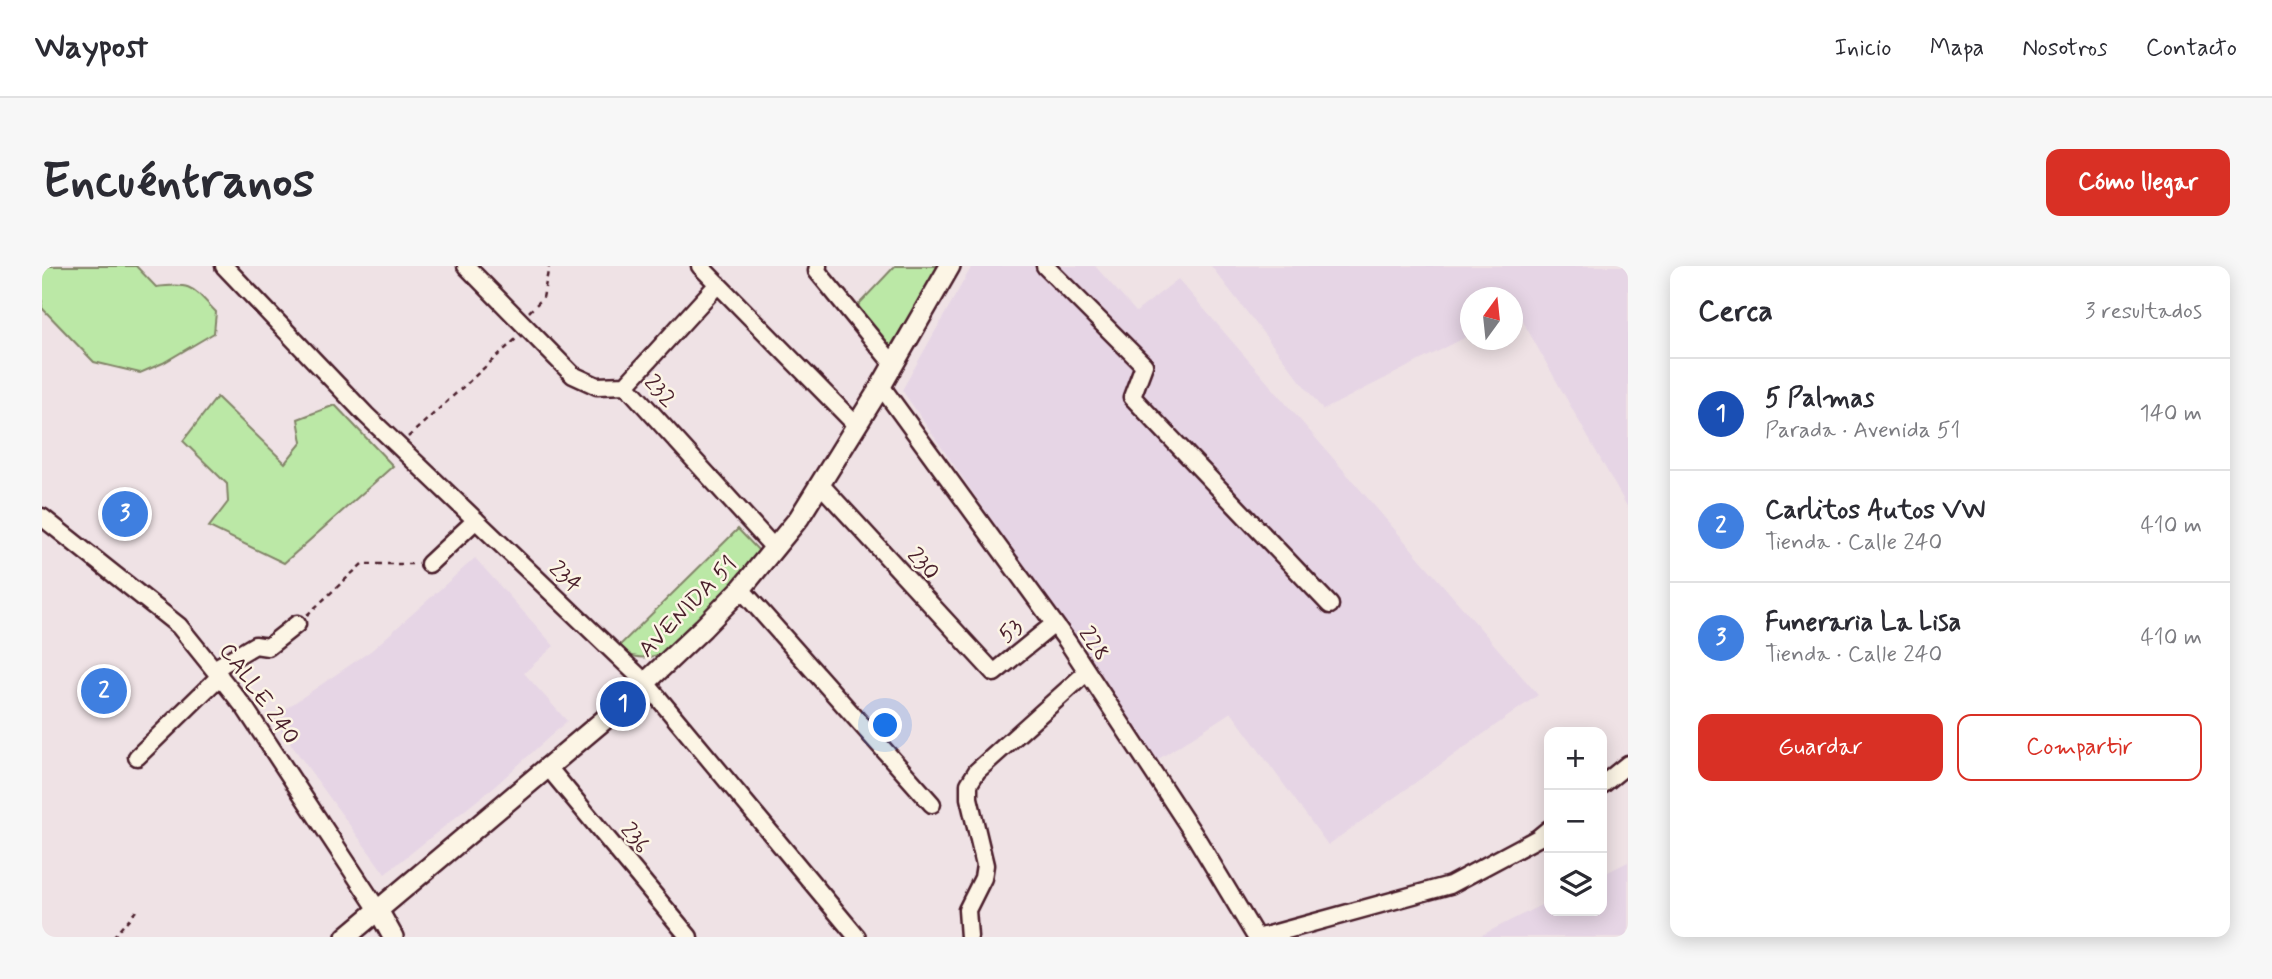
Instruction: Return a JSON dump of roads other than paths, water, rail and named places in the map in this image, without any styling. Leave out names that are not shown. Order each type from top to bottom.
[{"type":"main road","name":"AVENIDA 51","points":[[346,937],[646,684],[741,589],[799,518],[881,386],[950,266]]},
{"type":"main road","name":"CALLE 240","points":[[378,910],[393,937]]},
{"type":"street","name":"234","points":[[224,266],[399,446],[646,684],[857,937]]},
{"type":"street","name":"232","points":[[466,266],[573,375],[597,386],[626,385],[775,550]]},
{"type":"street","points":[[700,266],[857,426]]},
{"type":"street","points":[[818,266],[817,271],[893,364]]},
{"type":"street","points":[[1045,266],[1144,365],[1132,397],[1331,605]]},
{"type":"street","points":[[626,385],[718,284]]},
{"type":"street","name":"228","points":[[881,386],[1087,672],[1259,937]]},
{"type":"street","name":"230","points":[[820,484],[994,673]]},
{"type":"street","name":"CALLE 240","points":[[42,517],[179,626],[245,708],[378,910]]},
{"type":"street","points":[[429,564],[476,520]]},
{"type":"street","points":[[741,589],[932,804]]},
{"type":"street","points":[[137,757],[217,673],[256,645],[268,647],[297,624]]},
{"type":"street","name":"53","points":[[994,673],[1054,624]]},
{"type":"street","points":[[969,937],[967,910],[983,878],[985,865],[969,798],[969,784],[978,771],[1087,672]]},
{"type":"street","points":[[1607,781],[1628,764]]},
{"type":"street","name":"236","points":[[547,766],[689,937]]},
{"type":"street","points":[[1259,937],[1450,885],[1544,833]]},
{"type":"place","name":"Funeraria La Lisa","points":[[125,514]]},
{"type":"place","name":"Carlitos Autos VW","points":[[104,691]]},
{"type":"place","name":"5 Palmas","points":[[623,704]]}]
